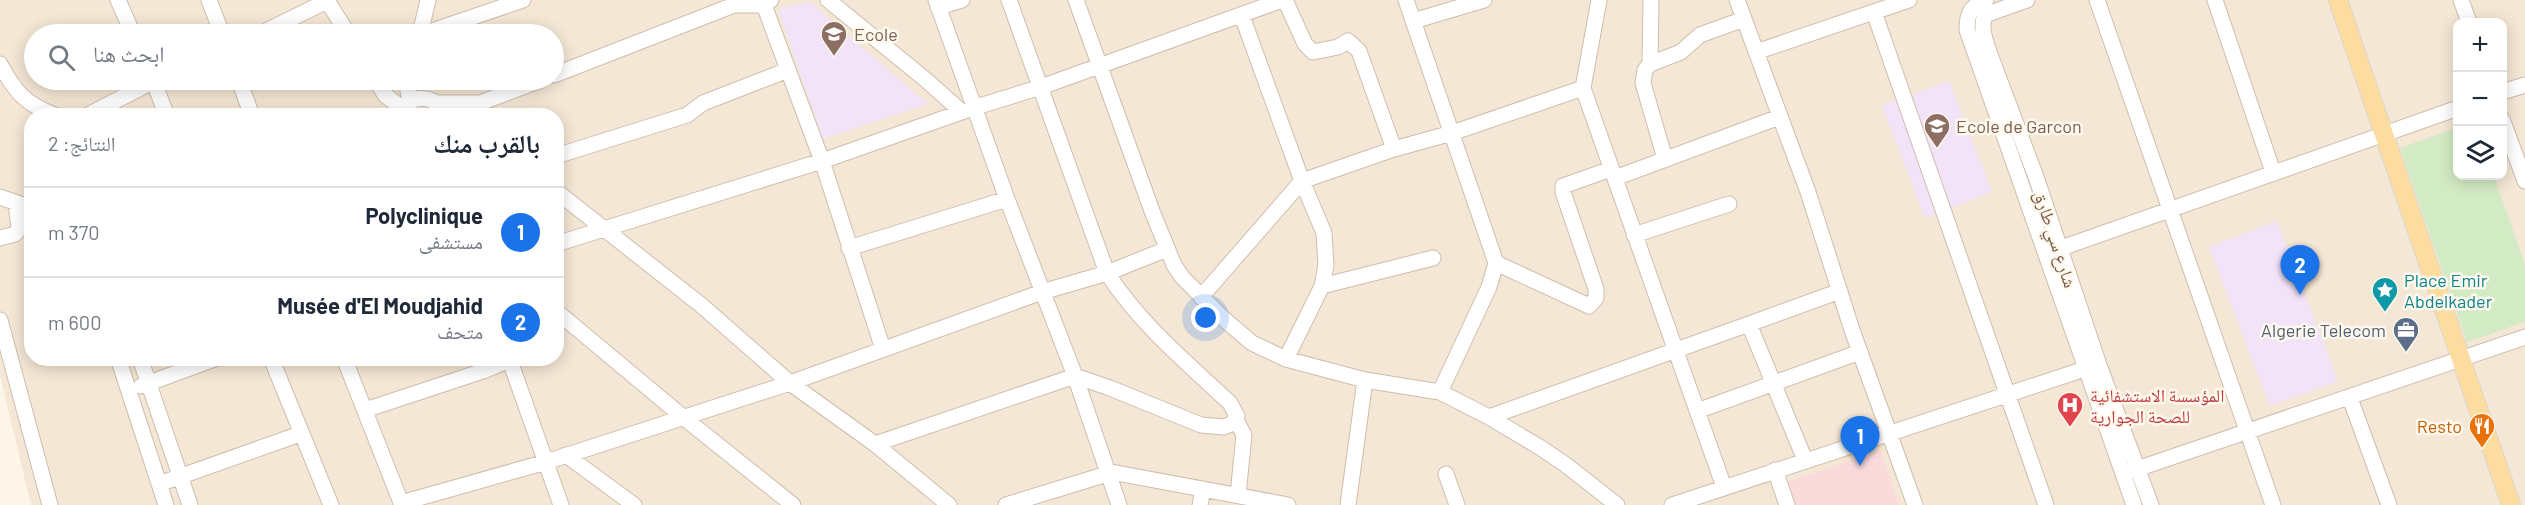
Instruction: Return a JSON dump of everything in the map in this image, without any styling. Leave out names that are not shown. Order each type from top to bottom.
[{"type":"main road","points":[[2338,0],[2511,505]]},
{"type":"street","points":[[118,0],[129,24]]},
{"type":"street","points":[[209,0],[218,24]]},
{"type":"street","points":[[424,24],[428,0]]},
{"type":"street","points":[[452,24],[524,0]]},
{"type":"street","points":[[828,0],[926,80],[968,110]]},
{"type":"street","points":[[962,0],[937,4],[968,110],[1007,199],[1075,376],[1119,505]]},
{"type":"street","points":[[1009,0],[1107,273],[1147,326],[1237,412],[1236,420],[1244,435],[1238,495]]},
{"type":"street","points":[[1076,0],[1167,249],[1182,277],[1201,297],[1252,343],[1286,359],[1365,380],[1440,392],[1489,417],[1566,465],[1617,505]]},
{"type":"street","points":[[564,241],[822,161],[1041,87],[1284,0],[1305,44],[1313,52],[1348,41],[1359,51],[1394,150]]},
{"type":"street","points":[[1406,0],[1496,263],[1489,287],[1440,392]]},
{"type":"street","points":[[1413,21],[1484,0]]},
{"type":"street","points":[[1599,0],[1583,88],[1724,487]]},
{"type":"street","points":[[1650,64],[1651,0]]},
{"type":"street","points":[[1737,0],[1808,192],[1860,352],[1915,505]]},
{"type":"street","points":[[1756,52],[1910,0]]},
{"type":"street","points":[[1982,6],[2027,0]]},
{"type":"street","points":[[2097,0],[2273,505]]},
{"type":"street","points":[[2215,0],[2273,172]]},
{"type":"street","points":[[2461,0],[2468,18]]},
{"type":"street","points":[[281,24],[328,1],[342,24]]},
{"type":"street","points":[[564,71],[731,2],[768,3],[788,70],[822,161],[883,349]]},
{"type":"street","name":"شارع سي طارق","points":[[2134,505],[2091,367],[2060,249],[1989,52],[1983,31],[1982,6],[1970,10],[1967,30],[2044,253],[2091,367],[2138,469],[2151,505]]},
{"type":"street","points":[[1874,12],[2046,505]]},
{"type":"street","points":[[1242,16],[1302,181],[1324,233],[1326,265],[1322,286],[1286,359]]},
{"type":"street","points":[[1665,159],[1643,83],[1645,69],[1650,64],[1681,52],[1700,36],[1744,19]]},
{"type":"street","points":[[0,64],[14,88],[27,103],[39,108]]},
{"type":"street","points":[[564,153],[687,115],[703,103],[788,70]]},
{"type":"street","points":[[2507,90],[2525,85]]},
{"type":"street","points":[[1201,297],[1302,181],[1583,88]]},
{"type":"street","points":[[101,108],[134,90]]},
{"type":"street","points":[[157,90],[164,108]]},
{"type":"street","points":[[243,90],[249,108]]},
{"type":"street","points":[[382,90],[399,108]]},
{"type":"street","points":[[402,108],[405,90]]},
{"type":"street","points":[[447,108],[480,103],[514,90]]},
{"type":"street","points":[[407,108],[424,98],[439,108]]},
{"type":"street","points":[[472,108],[480,103]]},
{"type":"street","points":[[2044,253],[2453,109]]},
{"type":"street","points":[[1496,263],[1589,306],[1596,298],[1596,289],[1563,192],[1563,186],[1665,159],[1779,117]]},
{"type":"street","points":[[2505,126],[2525,181]]},
{"type":"street","points":[[0,197],[24,206]]},
{"type":"street","points":[[564,197],[701,305],[790,383],[875,444],[949,505]]},
{"type":"street","points":[[849,248],[1007,199]]},
{"type":"street","points":[[0,238],[15,234],[19,229],[16,203]]},
{"type":"street","points":[[1634,235],[1729,204]]},
{"type":"street","points":[[347,366],[401,504],[546,462],[790,383],[1042,292],[1107,273],[1167,249]]},
{"type":"street","points":[[1322,286],[1433,258]]},
{"type":"street","points":[[1489,417],[1840,291]]},
{"type":"street","points":[[564,318],[793,505]]},
{"type":"street","points":[[0,320],[50,505]]},
{"type":"street","points":[[1749,324],[1805,460]]},
{"type":"street","points":[[2123,473],[2525,337]]},
{"type":"street","points":[[1697,411],[1860,352]]},
{"type":"street","points":[[120,366],[166,505]]},
{"type":"street","points":[[142,366],[190,505]]},
{"type":"street","points":[[128,390],[196,366]]},
{"type":"street","points":[[274,366],[331,505]]},
{"type":"street","points":[[365,410],[494,366]]},
{"type":"street","points":[[512,366],[561,505]]},
{"type":"street","points":[[1672,505],[2091,367]]},
{"type":"street","points":[[875,444],[1075,376],[1201,425],[1224,427],[1236,420]]},
{"type":"street","points":[[1348,505],[1365,380]]},
{"type":"street","points":[[2350,398],[2389,505]]},
{"type":"street","points":[[159,484],[300,434]]},
{"type":"street","points":[[566,455],[634,505]]},
{"type":"street","points":[[1775,470],[1787,505]]},
{"type":"street","points":[[1006,505],[1037,501],[1107,472],[1288,505]]},
{"type":"street","points":[[1446,474],[1456,505]]},
{"type":"street","points":[[1200,505],[1203,489]]},
{"type":"shaded area","points":[[0,0],[2525,0],[2525,505],[31,505],[0,375]]},
{"type":"shaded area","name":"Ecole","points":[[810,2],[928,104],[823,139],[778,9]]},
{"type":"shaded area","name":"Ecole de Garcon","points":[[1949,81],[1992,192],[1925,218],[1882,106]]},
{"type":"shaded area","points":[[2277,221],[2338,381],[2270,406],[2209,247]]},
{"type":"shaded area","points":[[1881,450],[1899,505],[1794,505],[1787,482]]},
{"type":"green space","points":[[2453,129],[2453,180],[2495,180],[2525,265],[2525,322],[2467,342],[2400,148]]},
{"type":"place","name":"Ecole","points":[[834,57]]},
{"type":"place","name":"Ecole de Garcon","points":[[1937,149]]},
{"type":"place","name":"Musée d'El Moudjahid","points":[[2300,295]]},
{"type":"place","name":"Place Emir Abdelkader","points":[[2385,313]]},
{"type":"place","name":"Algerie Telecom","points":[[2406,353]]},
{"type":"place","name":"المؤسسة الاستشفائية للصحة الجوارية","points":[[2070,428]]},
{"type":"place","name":"Resto","points":[[2482,449]]},
{"type":"place","name":"Polyclinique","points":[[1860,466]]}]
